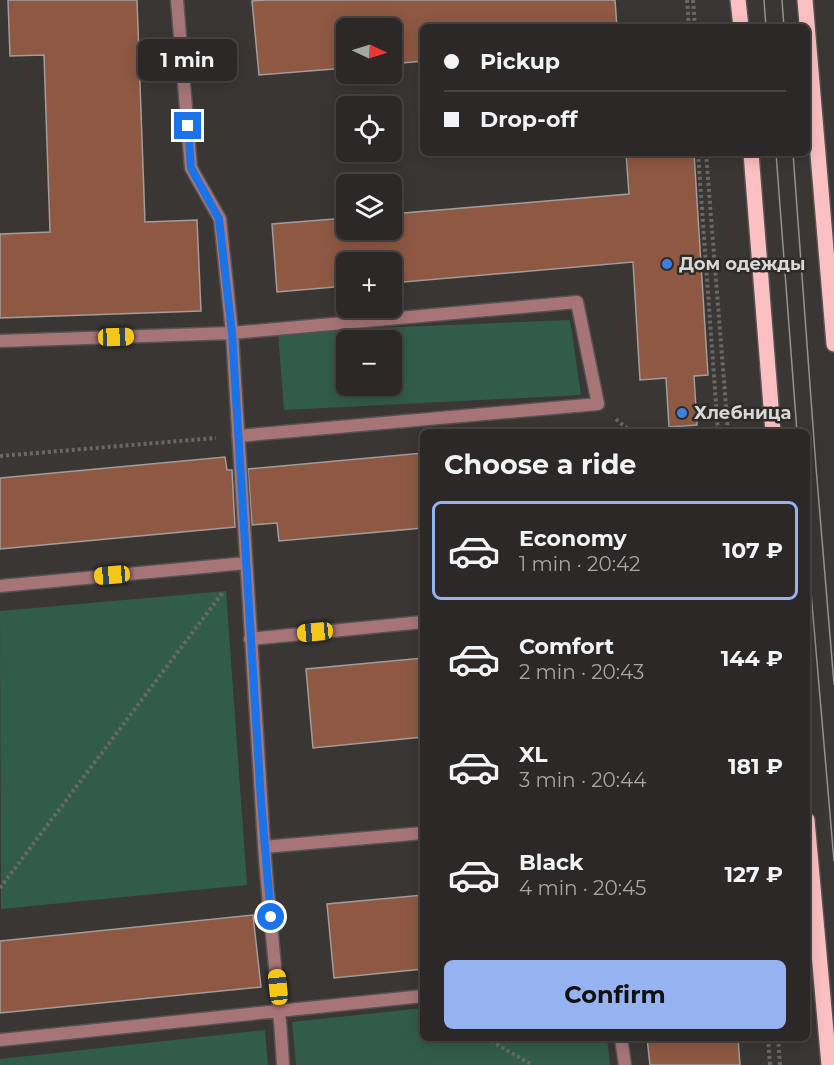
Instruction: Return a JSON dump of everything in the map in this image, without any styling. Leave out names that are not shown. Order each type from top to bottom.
[{"type":"main road","points":[[738,0],[741,24]]},
{"type":"main road","points":[[805,0],[807,24]]},
{"type":"main road","points":[[810,59],[834,344]]},
{"type":"main road","points":[[751,156],[773,429]]},
{"type":"main road","points":[[810,855],[828,1065]]},
{"type":"lane","points":[[177,0],[191,168],[219,219],[232,333],[264,847],[283,1065]]},
{"type":"lane","points":[[0,341],[232,333],[577,302],[598,404],[238,436]]},
{"type":"lane","points":[[0,586],[246,563]]},
{"type":"lane","points":[[250,639],[420,622]]},
{"type":"lane","points":[[264,847],[420,833]]},
{"type":"lane","points":[[0,1040],[420,996]]},
{"type":"lane","points":[[621,1041],[625,1065]]},
{"type":"path","points":[[687,0],[689,24]]},
{"type":"path","points":[[693,0],[696,24]]},
{"type":"path","points":[[698,156],[717,429]]},
{"type":"path","points":[[706,156],[728,429]]},
{"type":"path","points":[[0,456],[238,436]]},
{"type":"path","points":[[0,888],[246,563]]},
{"type":"path","points":[[491,1041],[532,1065]]},
{"type":"path","points":[[768,1041],[770,1065]]},
{"type":"path","points":[[778,1041],[780,1065]]},
{"type":"green space","points":[[570,320],[581,395],[284,410],[278,332]]},
{"type":"green space","points":[[226,591],[247,885],[1,909],[0,611]]},
{"type":"green space","points":[[420,1008],[420,1041],[607,1041],[610,1065],[296,1065],[292,1022]]},
{"type":"green space","points":[[265,1030],[268,1065],[0,1065],[0,1059]]},
{"type":"building","points":[[8,0],[137,0],[145,222],[197,220],[201,311],[0,318],[0,234],[50,232],[44,55],[10,56]]},
{"type":"building","points":[[615,0],[617,24],[420,24],[420,61],[402,63],[402,18],[336,18],[336,69],[259,75],[252,1]]},
{"type":"building","points":[[626,156],[694,156],[708,375],[694,376],[697,425],[669,427],[666,378],[640,380],[633,262],[402,282],[402,252],[336,252],[336,287],[277,292],[272,224],[336,219],[336,240],[402,240],[402,213],[629,194]]},
{"type":"building","points":[[420,453],[420,528],[279,541],[277,523],[252,525],[248,469]]},
{"type":"building","points":[[225,457],[227,470],[232,470],[235,527],[0,549],[0,478]]},
{"type":"building","points":[[420,658],[420,737],[313,748],[306,669]]},
{"type":"building","points":[[420,895],[420,969],[334,978],[327,904]]},
{"type":"building","points":[[253,915],[261,987],[0,1013],[0,941]]},
{"type":"building","points":[[647,1041],[738,1041],[740,1065],[650,1065]]},
{"type":"tram line","points":[[764,0],[766,24]]},
{"type":"tram line","points":[[782,0],[784,24]]},
{"type":"tram line","points":[[776,156],[797,429]]},
{"type":"tram line","points":[[793,156],[834,684]]},
{"type":"tram line","points":[[810,580],[834,861]]},
{"type":"place","name":"Дом одежды","points":[[667,264]]},
{"type":"place","name":"Хлебница","points":[[682,413]]},
{"type":"route","points":[[188,126],[191,168],[219,219],[232,333],[264,847],[271,917]]}]
